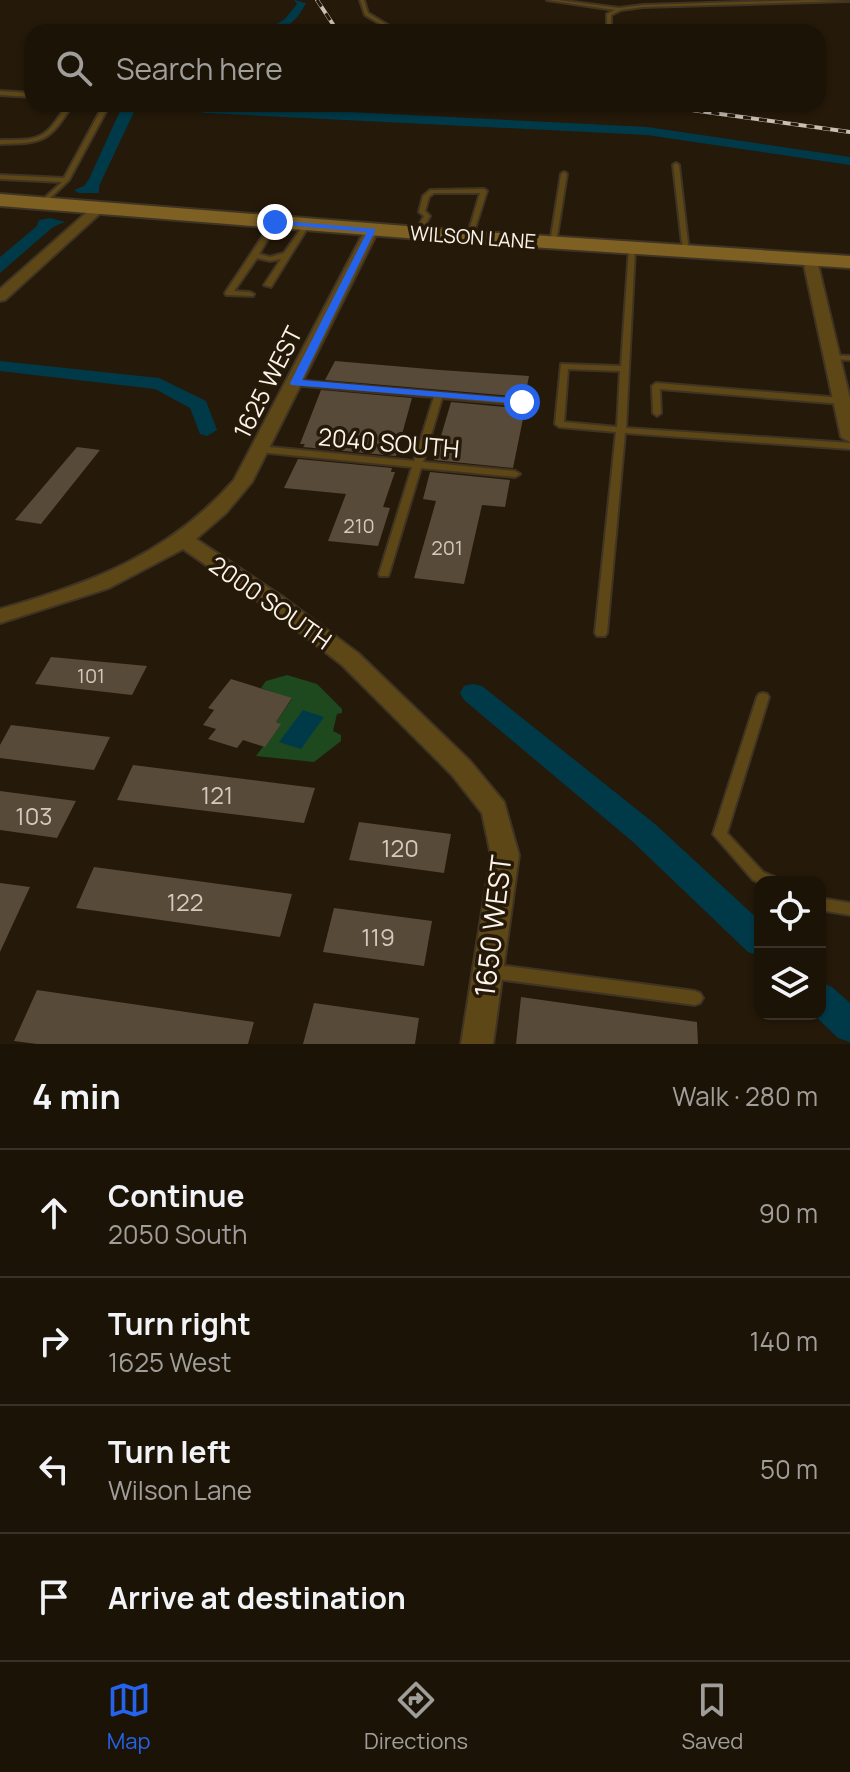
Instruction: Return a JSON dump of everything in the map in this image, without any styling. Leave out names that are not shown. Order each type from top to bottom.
[{"type":"main road","name":"WILSON LANE","points":[[0,200],[632,249],[850,262]]},
{"type":"street","points":[[0,297],[100,208]]},
{"type":"street","name":"1625 WEST","points":[[185,541],[223,507],[242,482],[372,229]]},
{"type":"street","points":[[810,260],[841,358],[842,401],[850,437]]},
{"type":"street","name":"2000 SOUTH","points":[[0,616],[59,600],[118,577],[185,541],[276,603],[350,659],[461,768],[495,809]]},
{"type":"street","name":"1650 WEST","points":[[477,1044],[505,855],[495,809]]},
{"type":"lane","points":[[362,0],[366,14],[383,24]]},
{"type":"lane","points":[[549,0],[620,9],[719,2],[850,0]]},
{"type":"lane","points":[[609,24],[609,14],[620,9]]},
{"type":"lane","points":[[0,93],[24,94]]},
{"type":"lane","points":[[0,142],[36,141],[51,135],[65,112]]},
{"type":"lane","points":[[42,203],[66,180],[103,112]]},
{"type":"lane","points":[[676,165],[686,252]]},
{"type":"lane","points":[[553,243],[564,174]]},
{"type":"lane","points":[[0,177],[66,180]]},
{"type":"lane","points":[[418,233],[427,216],[422,212],[426,196],[432,191],[484,191],[470,237]]},
{"type":"lane","points":[[250,294],[229,293],[275,222]]},
{"type":"lane","points":[[268,285],[307,224]]},
{"type":"lane","points":[[601,633],[621,430],[632,249]]},
{"type":"lane","points":[[255,255],[270,259],[287,255]]},
{"type":"lane","points":[[625,369],[564,366],[559,424],[850,446]]},
{"type":"lane","points":[[295,383],[522,402]]},
{"type":"lane","points":[[657,413],[656,386],[842,401]]},
{"type":"lane","points":[[384,574],[439,395]]},
{"type":"lane","name":"2040 SOUTH","points":[[259,449],[515,474]]},
{"type":"lane","points":[[758,876],[720,834],[763,697]]},
{"type":"lane","points":[[826,905],[850,909]]},
{"type":"lane","points":[[489,971],[695,998]]},
{"type":"green space","points":[[287,675],[317,684],[342,709],[342,713],[337,714],[333,731],[341,735],[341,741],[314,762],[256,756],[280,724],[276,722],[292,699],[261,688],[266,681]]},
{"type":"water","points":[[120,112],[134,112],[99,186],[99,193],[74,190],[84,186]]},
{"type":"water","points":[[50,218],[65,222],[53,227],[0,273],[0,257],[37,226],[39,220]]},
{"type":"water","points":[[303,710],[324,717],[301,749],[279,742]]},
{"type":"building","points":[[335,361],[529,376],[525,397],[325,380]]},
{"type":"building","points":[[321,390],[412,398],[396,456],[303,447],[305,444],[300,444]]},
{"type":"building","points":[[451,402],[525,409],[513,468],[434,460]]},
{"type":"building","points":[[77,447],[100,450],[41,524],[15,520]]},
{"type":"building","points":[[298,459],[392,468],[391,472],[395,472],[383,507],[390,508],[378,546],[328,541],[346,494],[284,488]]},
{"type":"building","points":[[430,472],[510,480],[505,507],[482,505],[464,584],[414,578],[436,501],[423,499]]},
{"type":"building","points":[[51,657],[147,666],[132,695],[35,684]]},
{"type":"building","points":[[231,679],[292,698],[276,722],[281,724],[265,747],[243,740],[237,748],[208,739],[216,729],[203,725],[214,710],[208,708]]},
{"type":"building","points":[[11,725],[110,737],[94,770],[0,758],[0,745]]},
{"type":"building","points":[[133,765],[315,788],[304,823],[117,800]]},
{"type":"building","points":[[0,791],[76,801],[57,838],[0,830]]},
{"type":"building","points":[[359,822],[451,834],[444,873],[349,860]]},
{"type":"building","points":[[94,867],[292,894],[280,937],[76,908]]},
{"type":"building","points":[[0,883],[30,887],[0,952]]},
{"type":"building","points":[[334,908],[432,921],[424,966],[323,952]]},
{"type":"building","points":[[37,990],[254,1022],[248,1044],[37,1044],[14,1041]]},
{"type":"building","points":[[521,997],[697,1022],[698,1044],[516,1044]]},
{"type":"building","points":[[314,1003],[419,1018],[415,1044],[303,1044]]},
{"type":"waterway","points":[[284,24],[299,9],[302,3],[298,0]]},
{"type":"waterway","points":[[247,112],[647,131],[850,161]]},
{"type":"waterway","points":[[0,366],[159,384],[199,405],[207,430]]},
{"type":"waterway","points":[[473,693],[644,833],[754,936]]},
{"type":"waterway","points":[[826,1004],[850,1026]]},
{"type":"railway","points":[[317,0],[333,24]]},
{"type":"railway","points":[[706,112],[850,132]]},
{"type":"route","points":[[275,222],[372,229],[295,383],[522,402]]}]
